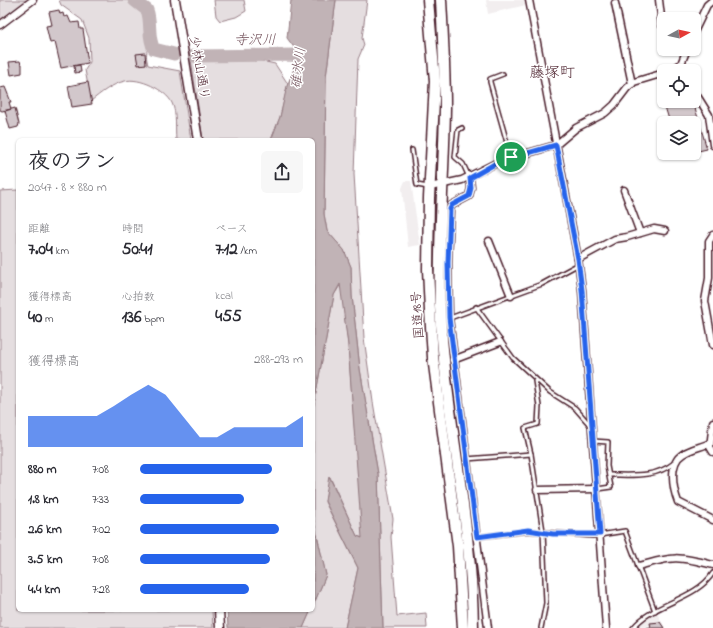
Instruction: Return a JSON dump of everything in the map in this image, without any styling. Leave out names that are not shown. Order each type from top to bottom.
[{"type":"highway","name":"国道18号","points":[[428,0],[435,81],[428,269],[432,334],[458,546],[463,628]]},
{"type":"highway","name":"国道18号","points":[[441,0],[445,100],[440,264],[444,355],[472,577],[473,628]]},
{"type":"highway","points":[[472,577],[480,628]]},
{"type":"street","points":[[0,25],[33,0]]},
{"type":"street","name":"少林山通り","points":[[175,0],[198,138]]},
{"type":"street","points":[[530,0],[578,261],[594,441],[606,628]]},
{"type":"street","points":[[659,0],[660,12]]},
{"type":"street","points":[[701,12],[706,5],[712,0]]},
{"type":"street","points":[[615,3],[632,84]]},
{"type":"street","points":[[681,64],[684,56]]},
{"type":"street","points":[[430,187],[470,178],[511,157],[556,145],[576,128],[605,113],[614,106],[632,84],[657,75]]},
{"type":"street","points":[[701,102],[709,115],[713,145]]},
{"type":"street","points":[[470,178],[471,188],[469,196],[452,205],[450,209],[448,263],[449,318],[453,360],[488,628]]},
{"type":"street","points":[[624,190],[640,233]]},
{"type":"street","points":[[578,261],[615,239],[654,229],[665,231]]},
{"type":"street","points":[[713,235],[709,241],[709,278],[705,301],[710,307],[713,345]]},
{"type":"street","points":[[489,241],[511,296]]},
{"type":"street","points":[[453,360],[500,342]]},
{"type":"street","points":[[713,422],[710,444],[713,452]]},
{"type":"street","points":[[710,444],[683,453],[676,462],[674,482],[678,502],[713,520]]},
{"type":"street","points":[[537,490],[597,489]]},
{"type":"street","points":[[639,566],[666,558],[678,557],[713,565]]},
{"type":"street","points":[[219,612],[220,628]]},
{"type":"lane","points":[[503,74],[490,79],[490,82],[511,157]]},
{"type":"lane","points":[[462,128],[458,130],[455,157],[463,164],[470,178]]},
{"type":"lane","points":[[412,150],[417,185],[430,187]]},
{"type":"lane","points":[[449,318],[542,284],[578,261]]},
{"type":"lane","points":[[476,307],[513,358],[536,380],[575,408],[593,428]]},
{"type":"lane","points":[[536,380],[539,406],[538,424],[525,428],[531,454],[543,531],[546,603],[541,628]]},
{"type":"lane","points":[[594,441],[608,442],[607,458],[611,487],[597,489]]},
{"type":"lane","points":[[466,459],[531,454]]},
{"type":"lane","points":[[609,475],[653,474],[666,469],[676,462]]},
{"type":"lane","points":[[477,537],[505,533],[543,531],[553,534],[600,534],[625,531],[655,611]]},
{"type":"lane","points":[[633,628],[639,620],[679,599],[700,585],[710,577],[713,572]]},
{"type":"shaded area","points":[[0,0],[28,0],[0,20]]},
{"type":"shaded area","points":[[59,0],[131,0],[145,11],[149,44],[146,56],[148,65],[180,71],[191,138],[176,138],[174,107],[172,103],[169,98],[158,89],[144,83],[131,80],[120,82],[107,89],[91,101],[85,70],[90,62],[89,38],[82,20],[61,5]]},
{"type":"shaded area","points":[[214,0],[244,0],[246,11],[236,17],[220,21],[216,16]]},
{"type":"shaded area","points":[[336,0],[367,0],[362,38],[364,45],[358,59],[354,174],[364,338],[373,402],[393,519],[391,537],[397,616],[426,613],[427,628],[383,628],[378,474],[360,369],[352,296],[351,267],[344,250],[327,231],[324,214],[326,77]]},
{"type":"shaded area","points":[[486,0],[526,0],[526,5],[488,14]]},
{"type":"shaded area","points":[[191,59],[257,60],[275,64],[288,84],[280,117],[272,138],[203,138]]},
{"type":"shaded area","points":[[405,181],[411,181],[420,245],[408,247],[402,188]]},
{"type":"shaded area","points":[[16,190],[16,612],[212,612],[213,628],[0,628],[0,191]]},
{"type":"shaded area","points":[[341,284],[348,345],[363,538],[357,536],[330,477],[325,502],[358,568],[345,628],[303,628],[310,612],[315,612],[315,601],[326,575],[315,527],[315,398],[334,295]]},
{"type":"shaded area","points":[[657,613],[665,628],[635,628],[640,621]]},
{"type":"water","name":"碓氷川","points":[[291,0],[336,0],[326,77],[324,214],[327,231],[344,250],[351,267],[352,296],[360,369],[378,474],[383,628],[345,628],[358,568],[325,501],[329,476],[357,536],[362,538],[348,345],[340,284],[334,295],[315,398],[315,138],[272,138],[280,117],[287,86],[298,59],[296,50],[287,38]]},
{"type":"water","points":[[315,527],[326,575],[315,601]]},
{"type":"water","points":[[227,612],[310,612],[303,628],[228,628]]},
{"type":"building","points":[[59,10],[60,14],[63,13],[64,17],[68,16],[71,23],[79,22],[80,29],[83,29],[88,63],[61,68],[55,42],[50,43],[46,26],[52,25],[49,12]]},
{"type":"building","points":[[145,53],[146,64],[138,65],[136,54]]},
{"type":"building","points":[[20,61],[22,64],[22,73],[11,75],[9,62]]},
{"type":"building","points":[[80,65],[81,72],[75,73],[74,66]]},
{"type":"building","points":[[88,82],[92,104],[72,107],[68,86]]},
{"type":"building","points":[[5,87],[11,102],[9,102],[11,109],[2,111],[0,110],[0,88]]},
{"type":"building","points":[[15,108],[19,124],[18,127],[10,129],[5,111]]},
{"type":"building","points":[[665,108],[695,108],[697,116],[668,116]]},
{"type":"building","points":[[701,128],[707,149],[701,150]]},
{"type":"building","points":[[660,622],[664,628],[647,628],[651,627],[650,623]]},
{"type":"waterway","name":"寺沢川","points":[[134,0],[147,10],[151,40],[154,49],[174,54]]},
{"type":"waterway","name":"寺沢川","points":[[193,56],[299,55],[314,57]]},
{"type":"district","name":"藤塚町","points":[[552,73]]},
{"type":"route","points":[[556,145],[578,259],[582,290],[600,534],[594,536],[553,534],[543,531],[528,530],[477,537],[453,360],[449,318],[448,263],[450,209],[452,205],[469,196],[471,188],[470,178],[500,161],[511,157],[556,145]]}]
